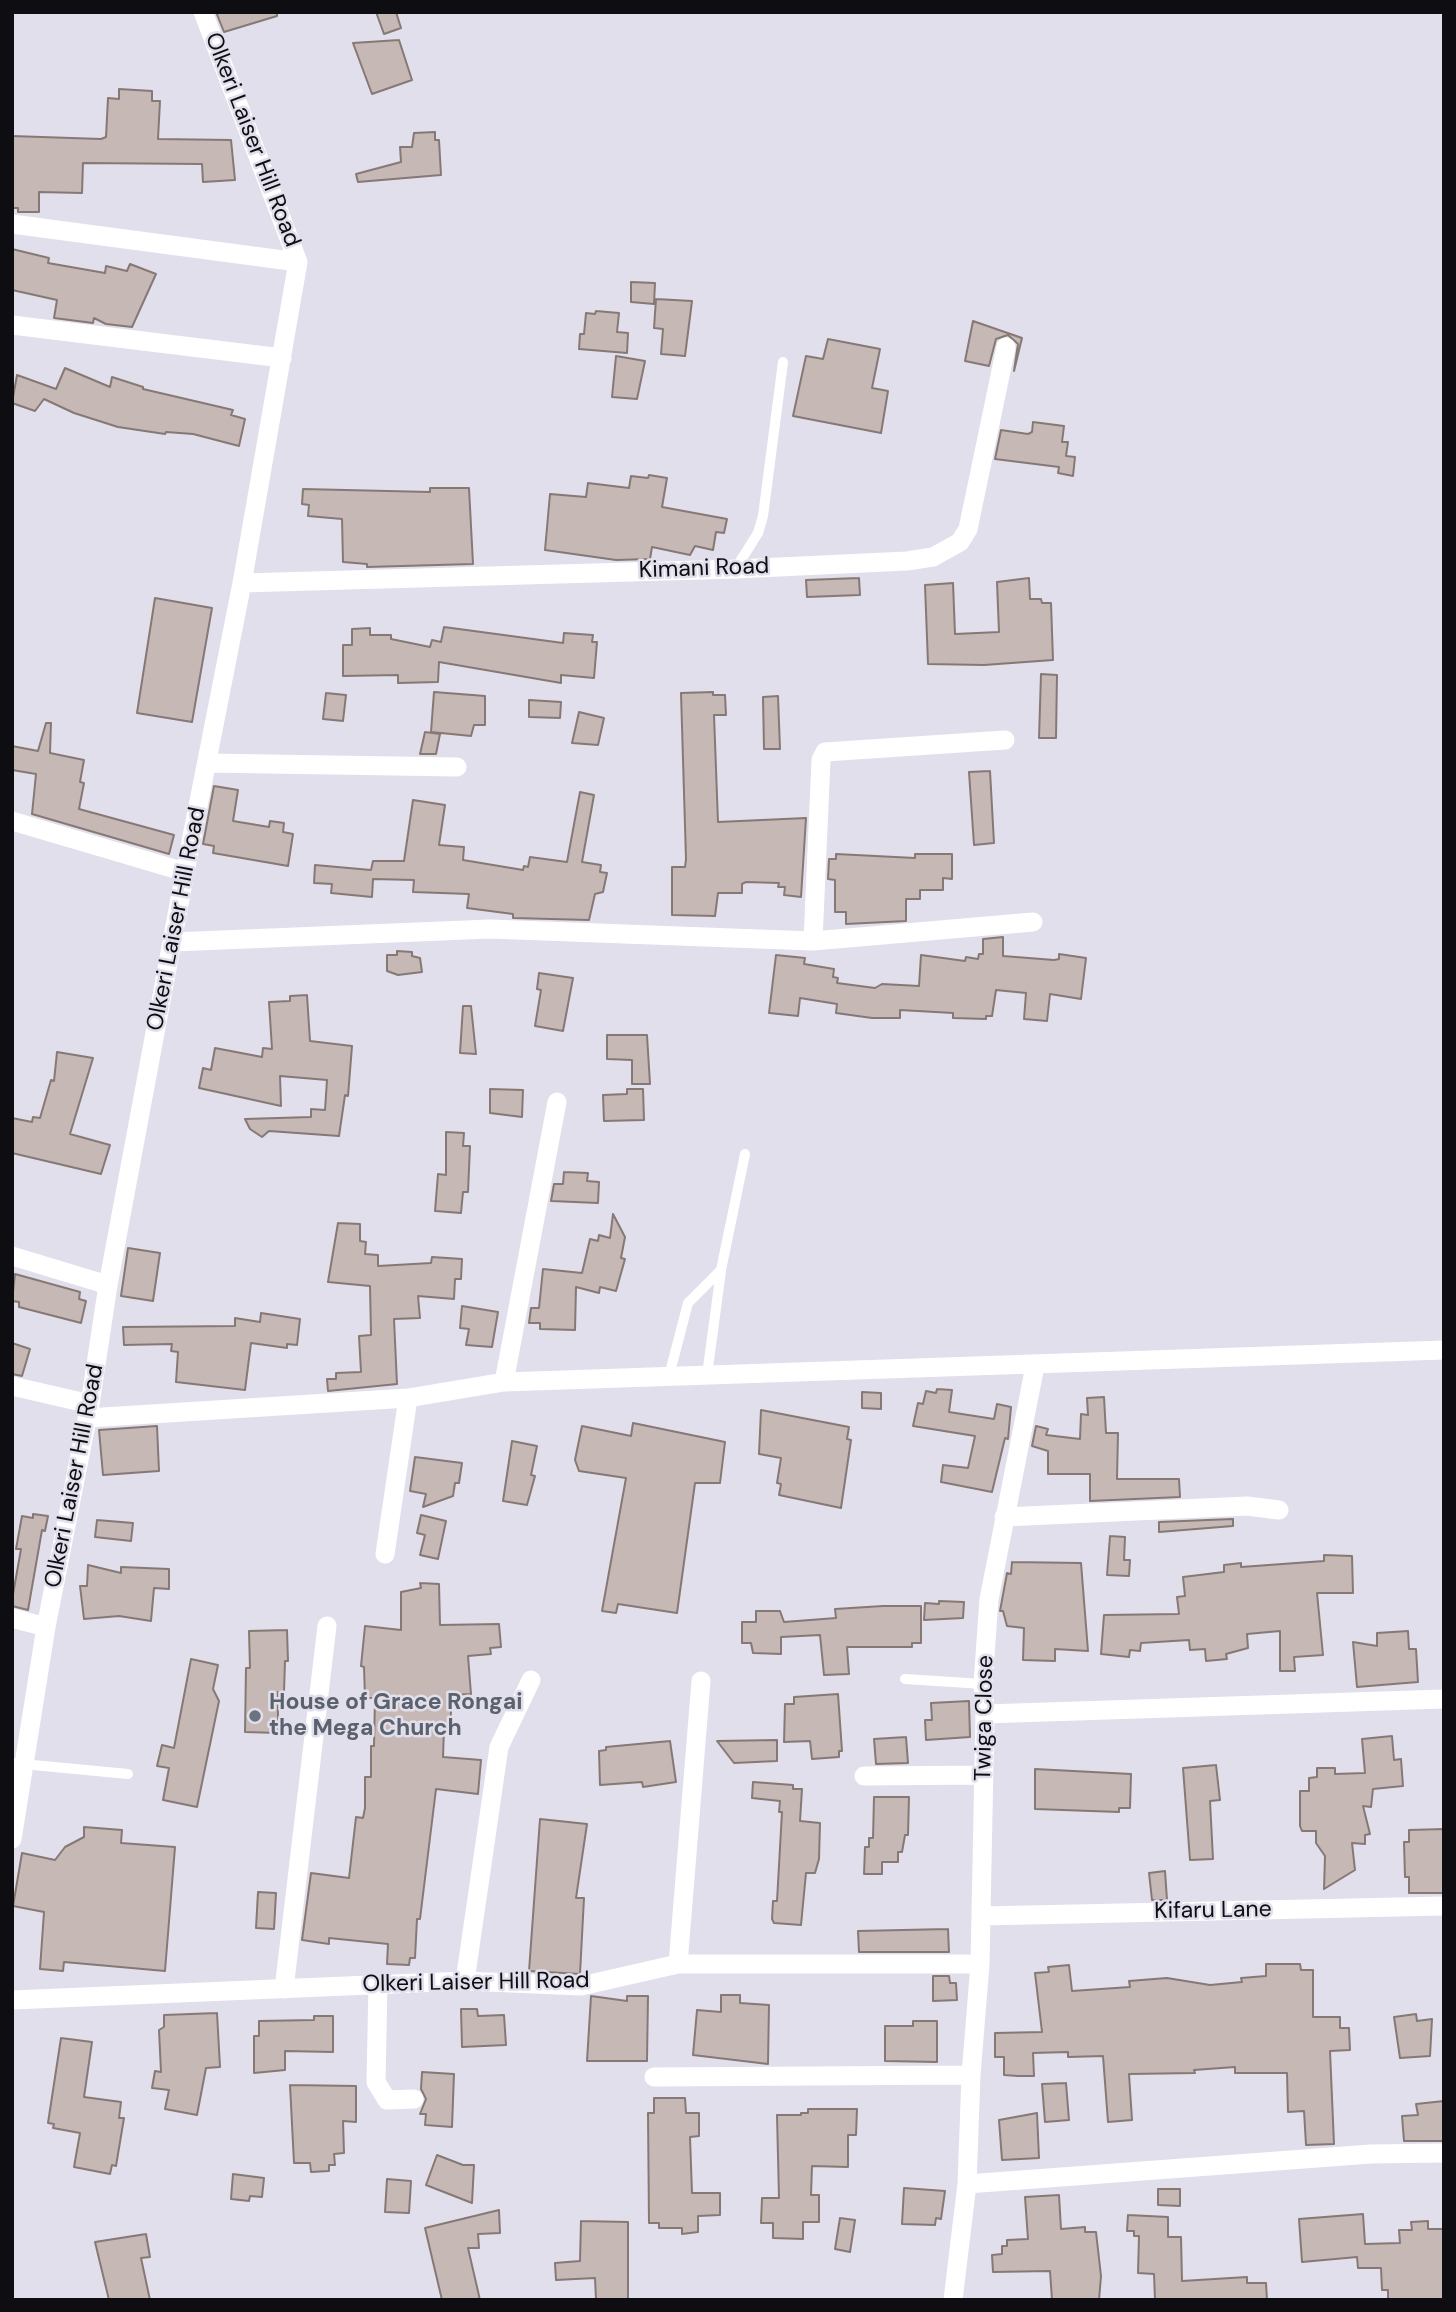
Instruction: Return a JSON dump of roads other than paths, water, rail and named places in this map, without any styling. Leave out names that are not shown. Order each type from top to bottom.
[{"type":"street","name":"Olkeri Laiser Hill Road","points":[[12,1839],[19,1765],[88,1411],[108,1285],[185,872],[242,583],[298,262],[203,12]]},
{"type":"street","points":[[12,224],[298,262]]},
{"type":"street","points":[[12,325],[282,358]]},
{"type":"street","name":"Kimani Road","points":[[242,583],[736,569],[907,561],[933,557],[960,542],[968,529],[1006,347]]},
{"type":"street","points":[[813,941],[821,760],[825,752],[1005,740]]},
{"type":"street","points":[[207,763],[457,767]]},
{"type":"street","points":[[12,821],[185,872]]},
{"type":"street","points":[[173,942],[490,929],[813,941],[1033,922]]},
{"type":"street","points":[[504,1382],[556,1102]]},
{"type":"street","points":[[12,1256],[108,1285]]},
{"type":"street","points":[[12,1386],[88,1411],[408,1398],[504,1382],[1444,1350]]},
{"type":"street","name":"Twiga Close","points":[[953,2300],[967,2184],[971,2075],[980,1964],[985,1775],[983,1684],[989,1599],[1035,1366]]},
{"type":"street","points":[[385,1554],[408,1398]]},
{"type":"street","points":[[1004,1517],[1247,1506],[1279,1510]]},
{"type":"street","points":[[12,1618],[46,1627]]},
{"type":"street","points":[[284,1989],[327,1626]]},
{"type":"street","points":[[465,1981],[499,1747],[531,1680]]},
{"type":"street","points":[[678,1965],[701,1681]]},
{"type":"street","points":[[985,1714],[1444,1699]]},
{"type":"street","points":[[864,1776],[985,1775]]},
{"type":"street","name":"Kifaru Lane","points":[[982,1916],[1444,1906]]},
{"type":"street","name":"Olkeri Laiser Hill Road","points":[[12,2000],[465,1981],[581,1986],[678,1965],[980,1964]]},
{"type":"street","points":[[378,1984],[376,2082],[387,2100],[414,2099]]},
{"type":"street","points":[[654,2077],[971,2075]]},
{"type":"street","points":[[967,2184],[1371,2154],[1444,2154]]},
{"type":"lane","points":[[736,569],[758,534],[763,516],[783,362]]},
{"type":"lane","points":[[707,1376],[721,1270],[745,1154]]},
{"type":"lane","points":[[668,1377],[688,1303],[721,1270]]},
{"type":"lane","points":[[905,1679],[983,1684]]},
{"type":"lane","points":[[19,1765],[128,1774]]},
{"type":"place","name":"House of Grace Rongai the Mega Church","points":[[255,1716]]}]
